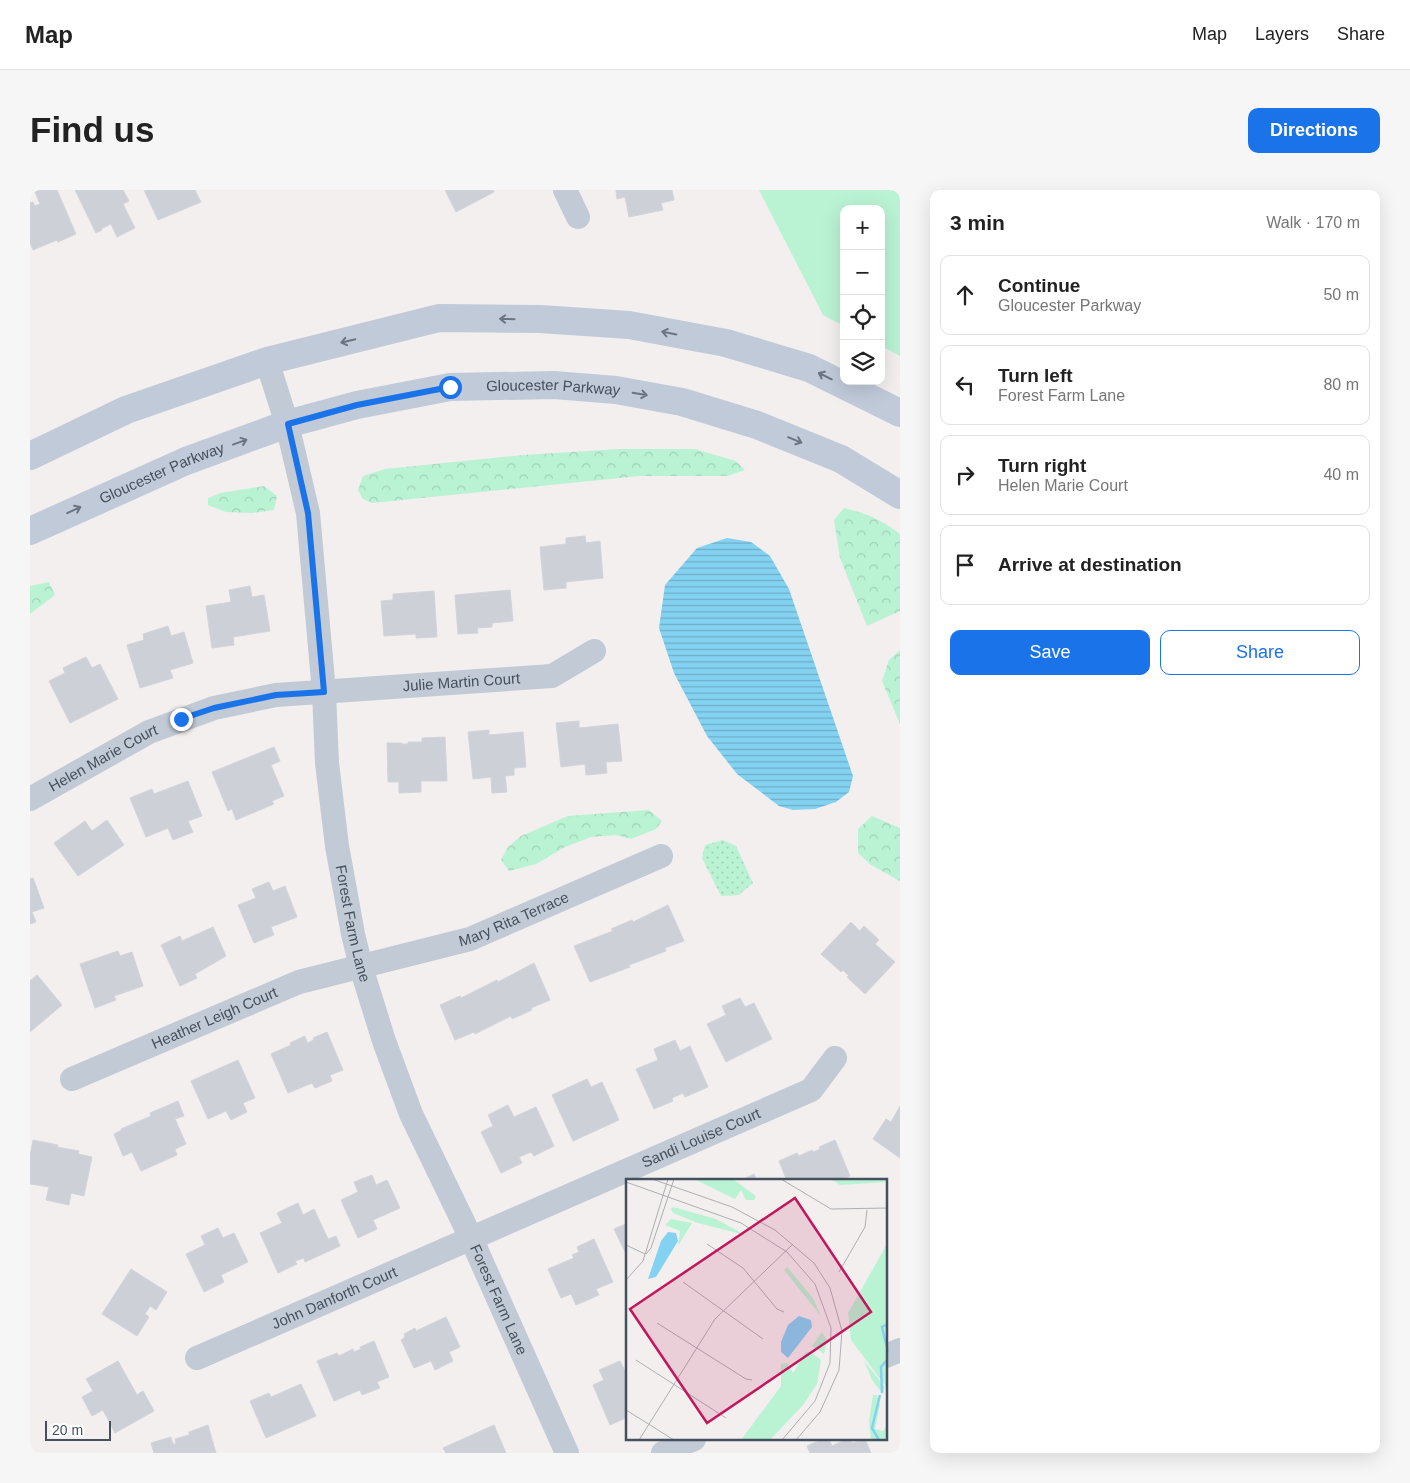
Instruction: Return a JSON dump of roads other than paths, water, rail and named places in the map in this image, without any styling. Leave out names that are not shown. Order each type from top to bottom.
[{"type":"main road","points":[[30,456],[126,410],[267,360],[439,318],[540,319],[629,325],[726,344],[809,368],[900,413]]},
{"type":"main road","name":"Gloucester Parkway","points":[[30,531],[186,461],[288,424],[357,405],[450,387],[554,385],[616,390],[682,402],[757,425],[841,459],[900,495]]},
{"type":"street","points":[[565,190],[578,217]]},
{"type":"street","name":"Forest Farm Lane","points":[[267,360],[288,424],[308,513],[324,692],[327,764],[337,846],[361,967],[384,1041],[411,1114],[471,1238],[567,1453]]},
{"type":"street","name":"Julie Martin Court","points":[[324,692],[552,676],[594,652]]},
{"type":"street","name":"Helen Marie Court","points":[[30,799],[150,732],[181,719],[214,708],[276,695],[324,692]]},
{"type":"street","name":"Mary Rita Terrace","points":[[361,967],[470,939],[661,856]]},
{"type":"street","name":"Heather Leigh Court","points":[[72,1079],[299,982],[361,967]]},
{"type":"street","name":"Sandi Louise Court","points":[[471,1238],[811,1090],[836,1058]]},
{"type":"street","name":"John Danforth Court","points":[[197,1358],[471,1238]]},
{"type":"street","points":[[888,1355],[900,1350]]},
{"type":"street","points":[[663,1453],[692,1440]]},
{"type":"water","points":[[727,538],[751,542],[770,556],[789,589],[853,776],[849,792],[836,802],[815,809],[793,810],[779,806],[737,774],[707,736],[674,673],[659,628],[665,585],[697,548]]}]
